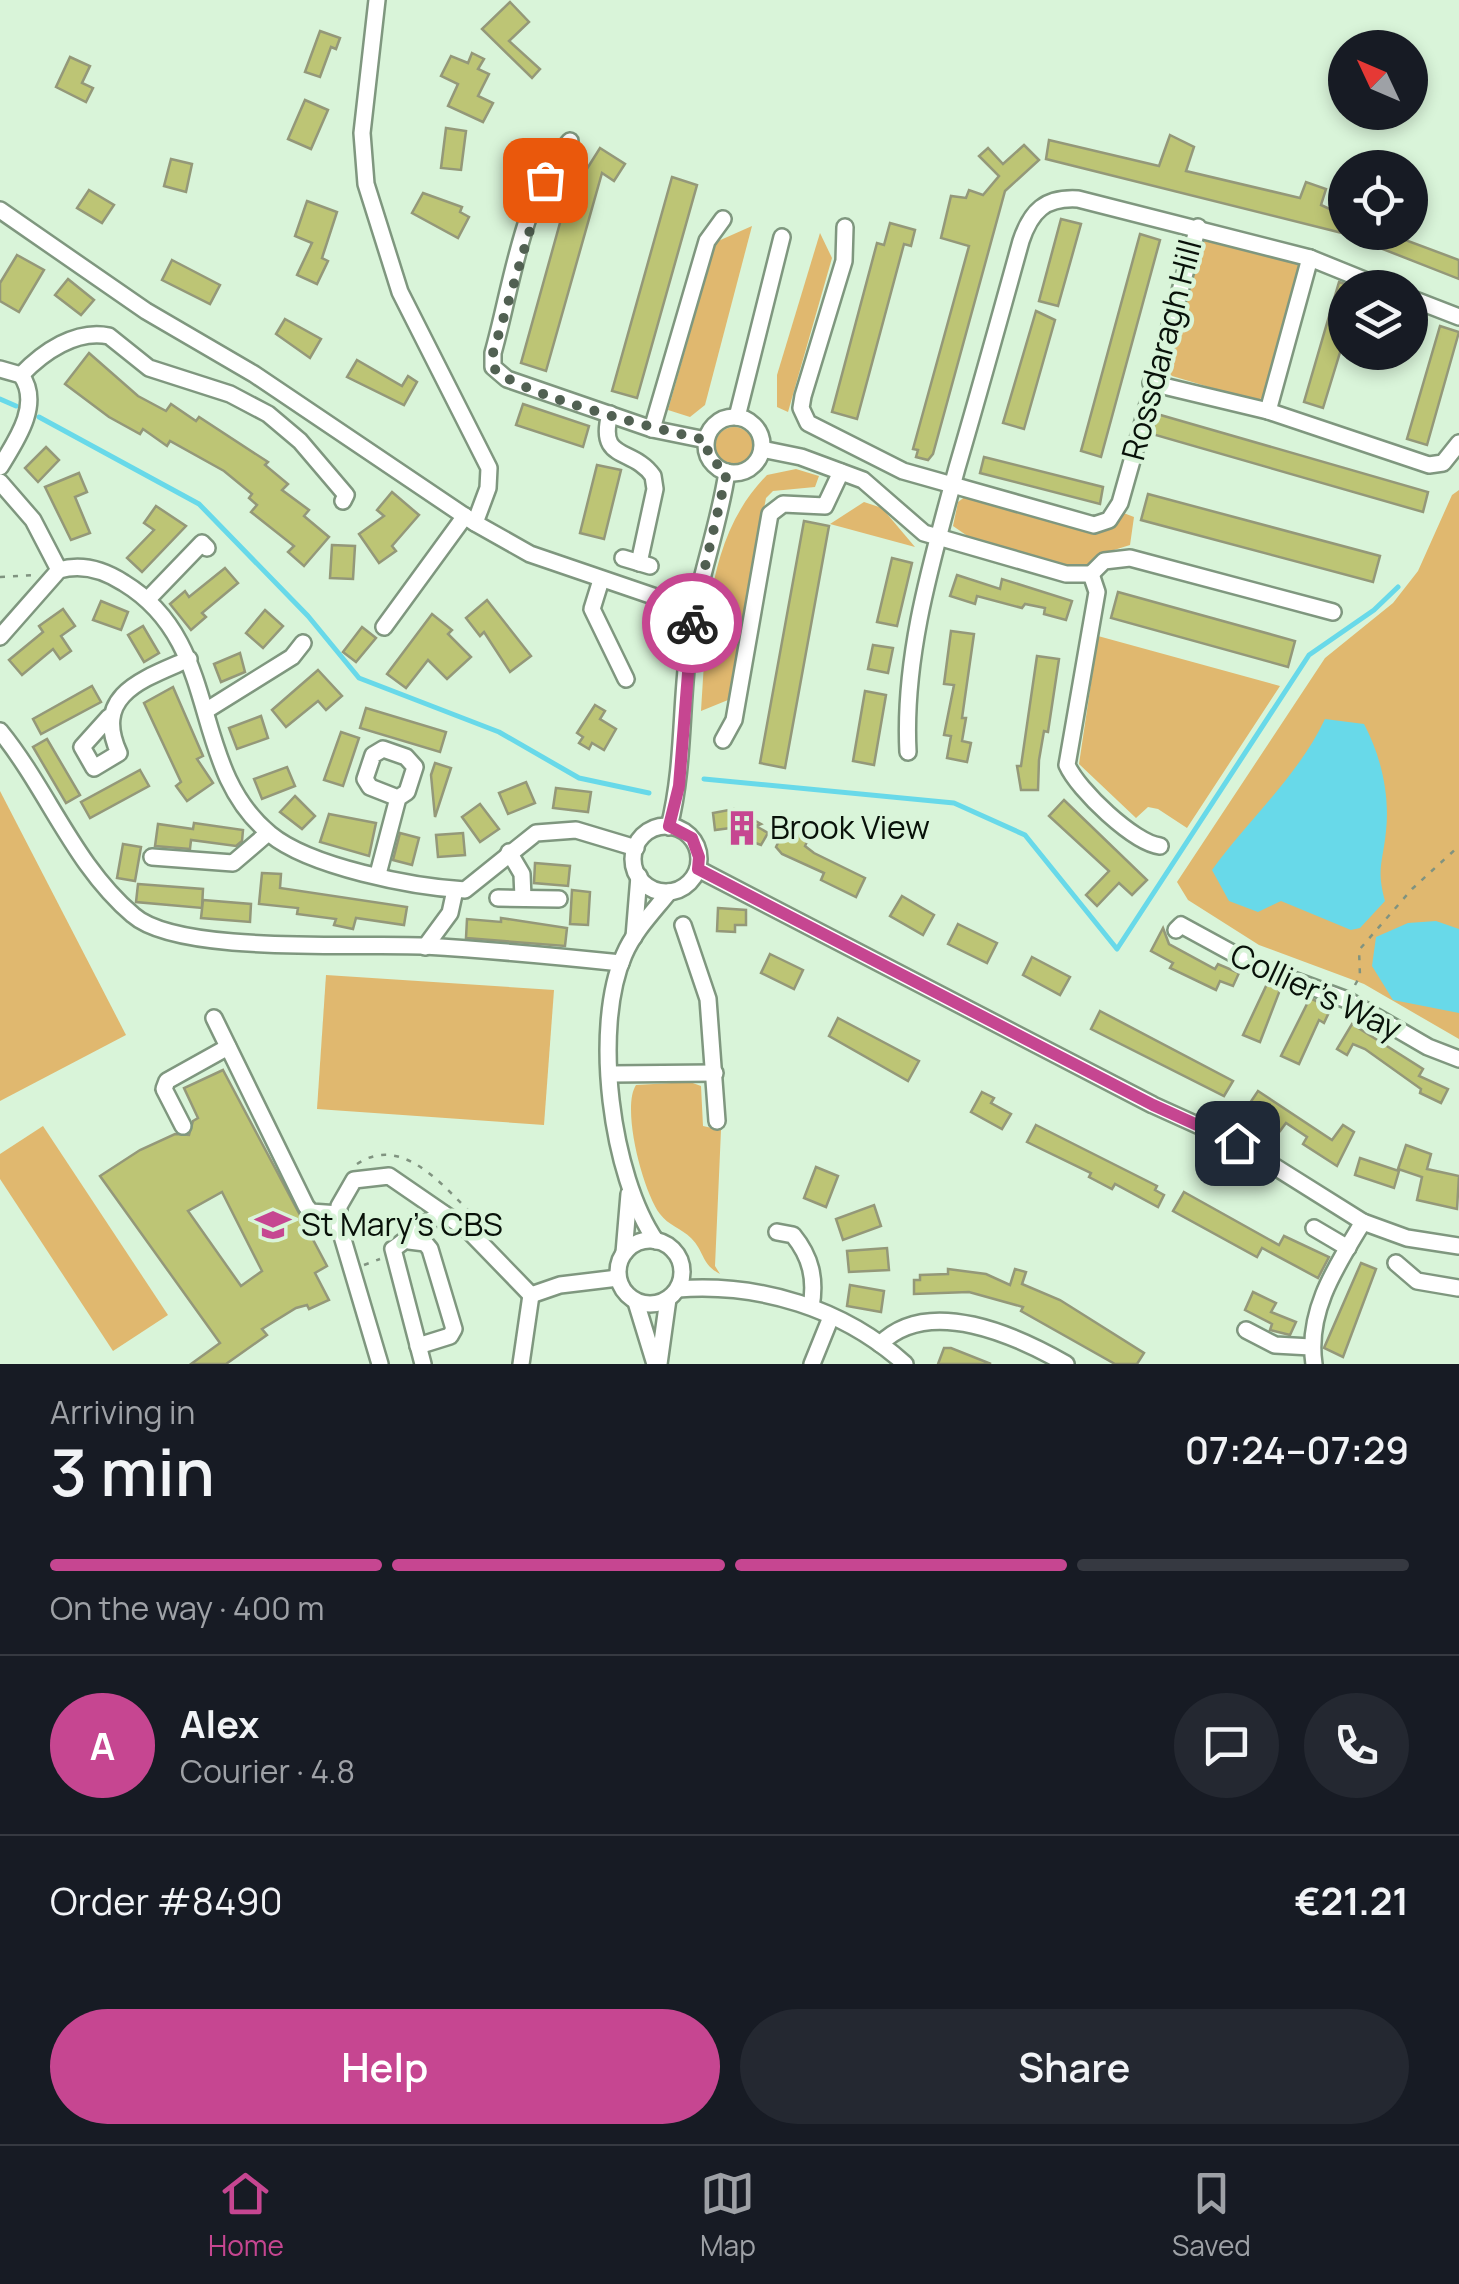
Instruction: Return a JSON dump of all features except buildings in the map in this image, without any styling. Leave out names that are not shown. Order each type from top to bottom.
[{"type":"street","points":[[377,0],[362,133],[366,184],[400,292],[489,468],[488,488],[470,519],[384,626]]},
{"type":"street","points":[[570,141],[554,158],[536,201],[493,353],[493,367],[507,379],[652,429],[706,440]]},
{"type":"street","name":"Rossdaragh Hill","points":[[845,228],[844,260],[808,375],[803,414],[812,428],[860,446],[896,468],[953,484],[1079,522],[1094,525],[1109,520],[1120,503],[1198,227],[1078,199],[1056,200],[1038,208],[1021,241],[953,484],[937,538],[913,665],[906,717],[908,752]]},
{"type":"street","points":[[0,210],[146,311],[254,374],[470,519],[530,554],[694,610]]},
{"type":"street","points":[[652,429],[707,241],[722,219]]},
{"type":"street","points":[[1198,227],[1340,270]]},
{"type":"street","points":[[737,417],[782,237]]},
{"type":"street","points":[[1268,411],[1310,258]]},
{"type":"street","points":[[1428,305],[1459,317]]},
{"type":"street","points":[[22,375],[44,354],[75,338],[109,336],[149,368],[230,394],[268,414],[300,441],[346,495],[344,500]]},
{"type":"street","points":[[0,369],[22,375]]},
{"type":"street","points":[[0,466],[30,402],[22,375]]},
{"type":"street","points":[[1152,383],[1268,411],[1429,465],[1443,463],[1459,443]]},
{"type":"street","points":[[610,414],[606,437],[610,447],[653,476],[654,489],[637,562]]},
{"type":"street","points":[[737,417],[758,431],[762,449],[746,470],[727,472],[709,458],[706,440],[720,420],[737,417]]},
{"type":"street","points":[[762,449],[841,472],[882,492],[924,533],[937,538],[1066,574],[1091,574],[1104,561],[1130,558],[1333,616]]},
{"type":"street","points":[[669,826],[679,786],[694,610],[727,472]]},
{"type":"street","points":[[723,740],[734,720],[770,514],[783,504],[825,506],[841,472]]},
{"type":"street","points":[[0,482],[32,520],[55,573]]},
{"type":"street","points":[[148,599],[202,543],[208,548]]},
{"type":"street","points":[[0,637],[26,614],[55,573],[81,566],[106,573],[148,599],[173,626],[189,658],[229,785],[268,833],[322,863],[454,890],[476,886],[509,852],[536,833],[576,830],[636,848]]},
{"type":"street","points":[[1091,574],[1097,592],[1068,765],[1078,783],[1143,844],[1160,846]]},
{"type":"street","points":[[601,580],[592,609],[626,678]]},
{"type":"street","points":[[207,710],[278,666],[303,642]]},
{"type":"street","points":[[109,717],[126,692],[189,658]]},
{"type":"street","points":[[0,731],[81,858],[147,926],[167,934],[425,946],[620,963]]},
{"type":"street","points":[[378,874],[398,798]]},
{"type":"street","points":[[634,937],[639,876],[634,862],[636,848],[648,832],[669,826],[692,838],[699,857],[698,869],[685,886],[669,892],[634,937],[620,963],[613,1011],[611,1074],[630,1190],[638,1214],[656,1240],[676,1253],[682,1268],[708,1287]]},
{"type":"street","points":[[152,857],[234,863],[268,833]]},
{"type":"street","points":[[509,852],[522,874],[522,898]]},
{"type":"street","points":[[698,869],[1153,1105],[1237,1143],[1363,1222],[1407,1238],[1459,1246]]},
{"type":"street","points":[[639,876],[651,888],[669,892]]},
{"type":"street","points":[[425,946],[450,912],[454,890]]},
{"type":"street","points":[[498,898],[559,900]]},
{"type":"street","points":[[683,925],[708,1000],[717,1121]]},
{"type":"street","name":"Collier's Way","points":[[1176,930],[1180,925],[1258,967],[1347,1000],[1428,1047],[1459,1059]]},
{"type":"street","points":[[214,1018],[306,1206],[311,1212],[339,1214]]},
{"type":"street","points":[[183,1126],[164,1089],[168,1082],[228,1047]]},
{"type":"street","points":[[611,1074],[715,1073]]},
{"type":"street","points":[[380,1364],[339,1214],[343,1193],[354,1180],[389,1176],[469,1231],[531,1295]]},
{"type":"street","points":[[618,1278],[630,1190]]},
{"type":"street","points":[[423,1364],[392,1258],[393,1250],[409,1241],[433,1217],[444,1214]]},
{"type":"street","points":[[1246,1330],[1313,1356],[1322,1298],[1363,1222]]},
{"type":"street","points":[[1314,1228],[1348,1248]]},
{"type":"street","points":[[777,1232],[792,1235],[810,1261],[814,1287],[810,1307]]},
{"type":"street","points":[[624,1253],[638,1242],[656,1240]]},
{"type":"street","points":[[409,1241],[425,1243],[430,1249],[454,1328],[450,1336],[418,1346]]},
{"type":"street","points":[[1396,1262],[1417,1281],[1459,1285],[1459,1304]]},
{"type":"street","points":[[657,1364],[682,1268]]},
{"type":"street","points":[[531,1295],[560,1285],[618,1278]]},
{"type":"street","points":[[618,1278],[636,1302],[657,1364]]},
{"type":"street","points":[[636,1302],[652,1305],[673,1294],[708,1287],[768,1294],[831,1317],[880,1344],[905,1364]]},
{"type":"street","points":[[521,1364],[531,1295]]},
{"type":"street","points":[[812,1364],[831,1317]]},
{"type":"street","points":[[880,1344],[898,1331],[968,1323],[1017,1338],[1066,1364]]},
{"type":"path","points":[[0,577],[55,573]]},
{"type":"path","points":[[1347,1000],[1360,976],[1360,950],[1412,889],[1459,846]]},
{"type":"shaded area","points":[[752,226],[705,405],[690,417],[668,410],[716,242]]},
{"type":"shaded area","points":[[820,233],[832,258],[788,412],[777,407],[777,375]]},
{"type":"shaded area","points":[[1205,238],[1301,263],[1264,397],[1256,401],[1172,376],[1164,368]]},
{"type":"shaded area","points":[[734,427],[747,433],[753,446],[747,459],[734,465],[721,459],[715,446],[721,433]]},
{"type":"shaded area","points":[[796,469],[819,476],[815,487],[773,491],[766,498],[728,700],[701,711],[713,586],[731,527],[767,475]]},
{"type":"shaded area","points":[[1459,490],[1459,1039],[1364,984],[1259,945],[1188,900],[1177,882],[1325,658],[1393,603],[1418,571],[1452,495]]},
{"type":"shaded area","points":[[966,496],[1087,529],[1121,512],[1134,517],[1130,545],[1098,555],[1083,570],[1068,569],[969,537],[953,526],[958,502]]},
{"type":"shaded area","points":[[864,502],[882,508],[915,547],[830,524]]},
{"type":"shaded area","points":[[1098,636],[1280,686],[1187,828],[1148,807],[1136,818],[1079,764]]},
{"type":"shaded area","points":[[0,791],[126,1035],[0,1101]]},
{"type":"shaded area","points":[[326,975],[554,990],[544,1125],[317,1109]]},
{"type":"shaded area","points":[[690,1082],[701,1086],[703,1126],[721,1130],[715,1266],[720,1274],[709,1266],[691,1238],[667,1221],[653,1203],[633,1130],[632,1096],[636,1085]]},
{"type":"shaded area","points":[[43,1126],[168,1315],[113,1351],[0,1179],[0,1154]]},
{"type":"water","points":[[1325,719],[1364,724],[1385,790],[1387,817],[1381,873],[1385,901],[1360,928],[1351,930],[1281,901],[1258,912],[1229,901],[1212,870],[1287,778]]},
{"type":"water","points":[[1436,921],[1459,929],[1459,1013],[1393,1000],[1372,966],[1376,937],[1408,923]]},
{"type":"waterway","points":[[0,399],[16,406]]},
{"type":"waterway","points":[[39,417],[199,504],[308,616],[359,678],[499,732],[579,778],[649,793]]},
{"type":"waterway","points":[[704,779],[954,803],[1025,835],[1117,949],[1309,655],[1374,610],[1398,587]]},
{"type":"way so far","points":[[545,180],[493,353],[493,367],[507,379],[652,429],[706,440],[709,458],[727,472],[692,623]]},
{"type":"place","name":"Brook View","points":[[742,828]]},
{"type":"place","name":"St Mary's CBS","points":[[273,1225]]},
{"type":"route","points":[[692,623],[679,786],[669,826],[692,838],[699,857],[698,869],[1153,1105],[1237,1143]]}]
